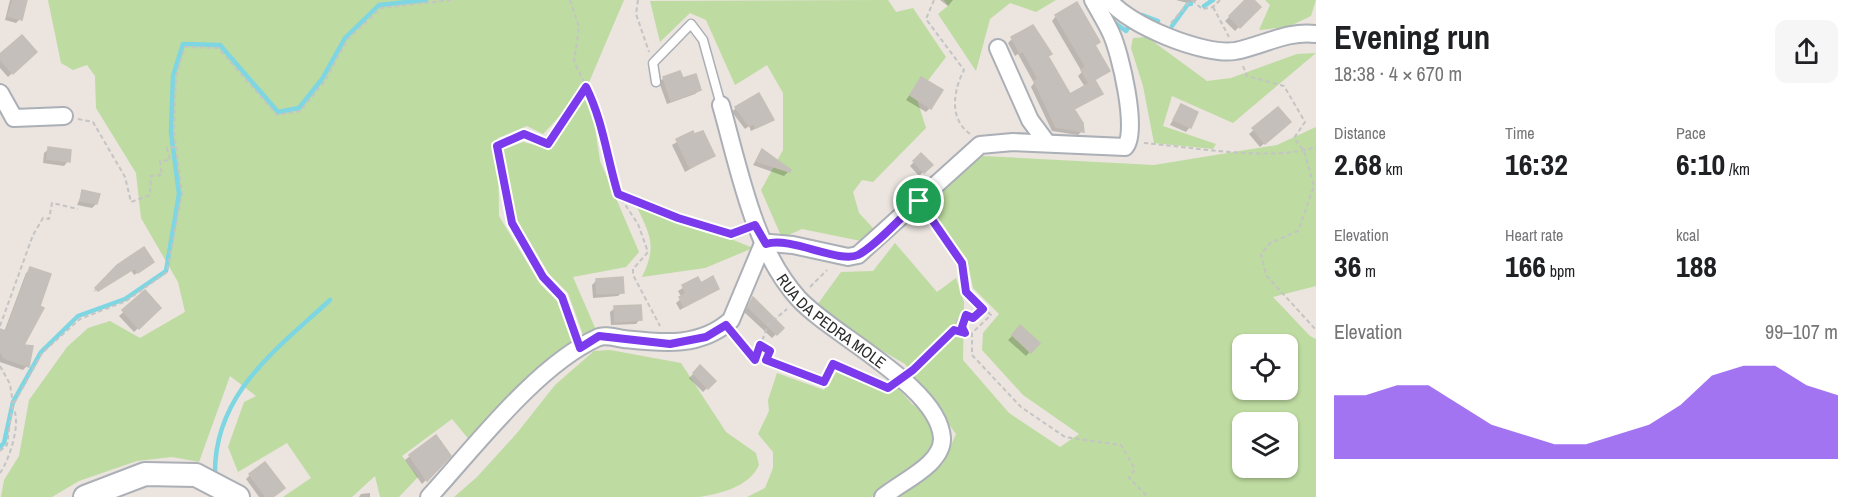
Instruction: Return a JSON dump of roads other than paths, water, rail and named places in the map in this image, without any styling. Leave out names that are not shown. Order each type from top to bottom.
[{"type":"main road","points":[[86,497],[145,474],[196,475],[235,495]]},
{"type":"street","points":[[429,497],[545,370],[599,336],[670,344],[706,337],[726,325],[732,320],[759,249],[766,244],[794,245],[848,257],[858,255],[980,145],[1013,142],[1119,148],[1130,142],[1127,89],[1112,34],[1093,0]]},
{"type":"street","points":[[1109,0],[1122,14],[1210,51],[1235,51],[1303,32],[1316,34]]},
{"type":"street","points":[[998,48],[1030,120],[1047,143]]},
{"type":"street","points":[[0,93],[14,118],[64,116]]},
{"type":"street","name":"RUA DA PEDRA MOLE","points":[[721,105],[755,225],[777,270],[799,299],[825,323],[887,365],[936,419],[942,444],[933,460],[883,497]]},
{"type":"lane","points":[[656,82],[653,63],[691,24],[703,40],[721,105]]},
{"type":"waterway","points":[[0,447],[4,443],[13,402],[41,352],[78,316],[125,299],[166,271],[179,194],[171,132],[173,76],[183,44],[220,45],[278,112],[299,108],[322,79],[345,38],[379,5],[426,0]]},
{"type":"waterway","points":[[1204,6],[1213,0]]},
{"type":"waterway","points":[[1172,26],[1188,4],[1191,4]]},
{"type":"waterway","points":[[1142,15],[1158,21]]},
{"type":"waterway","points":[[1111,20],[1126,31],[1128,28]]},
{"type":"waterway","points":[[215,476],[217,447],[236,397],[269,356],[330,300]]}]
